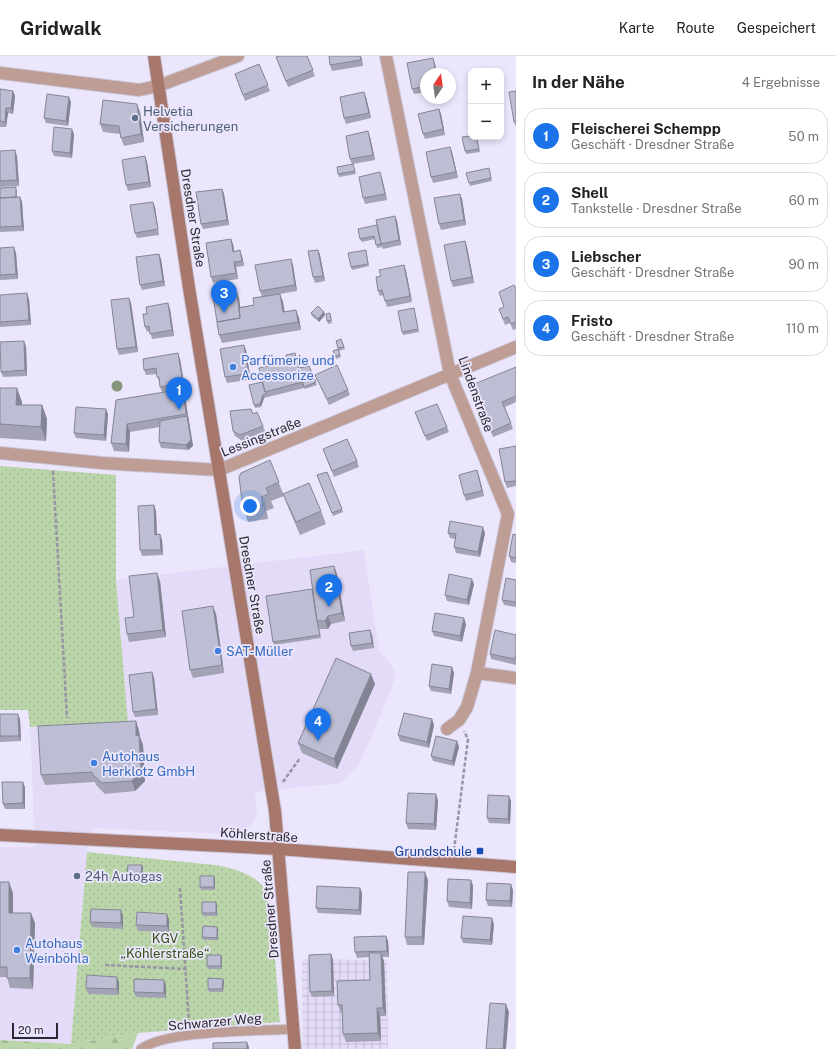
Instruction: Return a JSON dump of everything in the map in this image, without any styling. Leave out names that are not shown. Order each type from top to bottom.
[{"type":"main road","name":"Dresdner Straße","points":[[154,56],[272,798],[279,849],[295,1049]]},
{"type":"main road","name":"Köhlerstraße","points":[[0,835],[279,849],[516,867]]},
{"type":"street","points":[[0,73],[139,90],[158,86],[238,56]]},
{"type":"street","name":"Lindenstraße","points":[[386,56],[450,374],[512,514],[477,674],[467,708],[460,720],[447,729]]},
{"type":"street","name":"Lessingstraße","points":[[0,453],[102,463],[219,470],[516,347]]},
{"type":"street","points":[[477,674],[516,678]]},
{"type":"lane","name":"Schwarzer Weg","points":[[141,1049],[150,1042],[190,1035],[294,1028]]},
{"type":"path","points":[[52,458],[67,718]]},
{"type":"path","points":[[452,862],[468,739],[460,720]]},
{"type":"path","points":[[272,798],[300,758]]},
{"type":"path","points":[[180,888],[190,1035]]},
{"type":"path","points":[[105,965],[186,970]]},
{"type":"shaded area","points":[[364,550],[379,652],[387,659],[395,671],[394,683],[359,765],[341,783],[255,792],[257,812],[255,819],[250,826],[229,834],[92,828],[87,852],[71,1044],[0,1040],[0,847],[35,847],[30,727],[128,723],[116,580]]},
{"type":"shaded area","points":[[302,959],[387,960],[388,1049],[303,1049]]},
{"type":"green space","points":[[0,466],[116,475],[116,580],[128,724],[30,727],[28,710],[0,710]]},
{"type":"green space","name":"KGV „Köhlerstraße“","points":[[87,852],[215,865],[242,872],[254,878],[264,888],[270,911],[275,951],[280,1022],[138,1033],[71,1044]]},
{"type":"green space","points":[[138,1033],[132,1049],[0,1049],[0,1040],[71,1044]]},
{"type":"building","points":[[307,56],[313,70],[286,81],[276,57]]},
{"type":"building","points":[[329,56],[360,56],[361,60],[330,65]]},
{"type":"building","points":[[433,58],[435,68],[420,68],[420,87],[412,89],[407,63]]},
{"type":"building","points":[[259,64],[268,85],[243,95],[235,74]]},
{"type":"building","points":[[0,89],[13,91],[11,108],[6,108],[5,122],[0,121]]},
{"type":"building","points":[[516,91],[516,121],[514,122],[509,92]]},
{"type":"building","points":[[364,92],[369,113],[344,118],[340,97]]},
{"type":"building","points":[[47,94],[69,97],[66,121],[44,118]]},
{"type":"building","points":[[103,100],[137,104],[141,134],[121,138],[119,126],[100,124]]},
{"type":"building","points":[[439,109],[443,129],[423,134],[418,114]]},
{"type":"building","points":[[54,127],[72,129],[70,153],[52,151]]},
{"type":"building","points":[[368,131],[373,155],[350,159],[346,136]]},
{"type":"building","points":[[468,136],[468,140],[477,140],[479,149],[465,151],[462,137]]},
{"type":"building","points":[[450,147],[456,172],[431,177],[426,152]]},
{"type":"building","points":[[15,150],[17,180],[0,181],[0,151]]},
{"type":"building","points":[[145,156],[149,182],[126,185],[122,160]]},
{"type":"building","points":[[353,164],[355,171],[338,174],[337,167]]},
{"type":"building","points":[[489,168],[491,178],[469,183],[466,173]]},
{"type":"building","points":[[380,172],[385,194],[363,198],[359,177]]},
{"type":"building","points":[[16,187],[16,197],[0,198],[0,188]]},
{"type":"building","points":[[222,189],[227,220],[201,224],[196,192]]},
{"type":"building","points":[[460,194],[464,220],[439,224],[434,198]]},
{"type":"building","points":[[20,197],[22,226],[0,227],[0,198]]},
{"type":"building","points":[[153,202],[158,229],[135,233],[130,205]]},
{"type":"building","points":[[395,216],[399,240],[381,244],[376,220]]},
{"type":"building","points":[[377,225],[381,244],[376,245],[374,236],[360,239],[358,229]]},
{"type":"building","points":[[231,239],[233,252],[240,250],[242,261],[234,262],[236,273],[211,277],[206,243]]},
{"type":"building","points":[[465,241],[472,277],[451,281],[444,245]]},
{"type":"building","points":[[14,247],[16,274],[0,275],[0,248]]},
{"type":"building","points":[[318,250],[323,276],[313,277],[308,251]]},
{"type":"building","points":[[366,250],[368,264],[351,267],[348,253]]},
{"type":"building","points":[[159,254],[163,281],[140,285],[136,257]]},
{"type":"building","points":[[291,259],[295,285],[260,291],[255,265]]},
{"type":"building","points":[[404,265],[410,296],[385,301],[382,290],[378,291],[376,277],[381,276],[379,270]]},
{"type":"building","points":[[514,285],[516,289],[516,322],[511,324],[508,317],[503,319],[499,309],[504,307],[499,292]]},
{"type":"building","points":[[27,293],[29,320],[0,322],[0,295]]},
{"type":"building","points":[[237,293],[240,318],[217,322],[213,296]]},
{"type":"building","points":[[280,294],[283,312],[296,310],[298,322],[219,335],[217,322],[240,318],[239,308],[254,305],[253,298]]},
{"type":"building","points":[[129,298],[136,347],[117,349],[111,300]]},
{"type":"building","points":[[168,303],[172,330],[150,334],[149,326],[145,327],[143,314],[147,314],[146,307]]},
{"type":"building","points":[[318,306],[324,312],[318,319],[311,313]]},
{"type":"building","points":[[414,308],[418,329],[402,332],[398,311]]},
{"type":"building","points":[[330,313],[331,320],[327,321],[326,314]]},
{"type":"building","points":[[341,339],[344,347],[338,348],[336,341]]},
{"type":"building","points":[[24,341],[25,370],[1,372],[0,342]]},
{"type":"building","points":[[244,345],[248,370],[244,371],[245,374],[225,377],[220,349]]},
{"type":"building","points":[[338,349],[340,355],[335,356],[333,351]]},
{"type":"building","points":[[178,353],[183,383],[160,387],[156,368],[144,370],[143,359]]},
{"type":"building","points":[[295,353],[302,382],[265,392],[259,368],[287,361],[286,355]]},
{"type":"building","points":[[337,365],[348,390],[327,399],[315,375]]},
{"type":"building","points":[[309,366],[316,382],[304,387],[299,368]]},
{"type":"building","points":[[516,367],[516,396],[502,402],[511,423],[491,432],[472,385]]},
{"type":"building","points":[[262,382],[266,394],[263,395],[260,404],[254,405],[249,385]]},
{"type":"building","points":[[0,388],[17,388],[16,405],[42,405],[41,427],[0,424]]},
{"type":"building","points":[[183,389],[186,414],[127,424],[126,444],[111,443],[116,400]]},
{"type":"building","points":[[437,404],[447,427],[425,436],[415,412]]},
{"type":"building","points":[[76,407],[106,409],[104,435],[74,433]]},
{"type":"building","points":[[251,409],[253,414],[257,412],[263,426],[240,435],[233,431],[230,411]]},
{"type":"building","points":[[187,416],[191,440],[186,445],[159,442],[160,421]]},
{"type":"building","points":[[347,439],[357,461],[332,471],[323,449]]},
{"type":"building","points":[[516,446],[516,481],[505,482],[499,449]]},
{"type":"building","points":[[270,460],[279,482],[266,488],[269,494],[261,497],[263,505],[243,508],[239,477],[241,473]]},
{"type":"building","points":[[477,470],[482,491],[464,495],[459,475]]},
{"type":"building","points":[[327,472],[342,509],[332,513],[317,475]]},
{"type":"building","points":[[309,483],[321,511],[296,522],[283,494]]},
{"type":"building","points":[[154,505],[155,535],[160,534],[161,550],[140,550],[138,506]]},
{"type":"building","points":[[450,521],[483,527],[478,552],[454,547],[456,534],[448,533]]},
{"type":"building","points":[[513,534],[516,535],[516,558],[509,556]]},
{"type":"building","points":[[334,566],[342,613],[328,616],[325,621],[317,621],[310,570]]},
{"type":"building","points":[[157,573],[163,630],[127,634],[125,618],[134,617],[129,576]]},
{"type":"building","points":[[449,574],[472,579],[467,600],[445,595]]},
{"type":"building","points":[[506,578],[516,580],[516,602],[502,600]]},
{"type":"building","points":[[312,589],[320,635],[273,642],[266,596]]},
{"type":"building","points":[[213,606],[222,665],[190,670],[182,611]]},
{"type":"building","points":[[435,613],[464,618],[460,636],[432,631]]},
{"type":"building","points":[[370,630],[372,643],[351,646],[349,633]]},
{"type":"building","points":[[495,630],[516,635],[515,659],[490,654]]},
{"type":"building","points":[[336,658],[371,674],[334,759],[298,743]]},
{"type":"building","points":[[432,664],[452,667],[449,689],[429,686]]},
{"type":"building","points":[[152,672],[156,709],[133,712],[129,675]]},
{"type":"building","points":[[404,713],[432,719],[427,742],[398,735]]},
{"type":"building","points":[[0,714],[18,714],[19,736],[0,736]]},
{"type":"building","name":"Autohaus Herklotz GmbH","points":[[136,721],[136,736],[139,735],[141,770],[132,781],[102,783],[93,775],[92,772],[41,775],[38,726]]},
{"type":"building","points":[[436,736],[457,741],[452,761],[431,756]]},
{"type":"building","points":[[2,782],[23,782],[23,803],[3,804]]},
{"type":"building","points":[[408,793],[436,794],[434,824],[406,823]]},
{"type":"building","points":[[488,795],[509,796],[508,819],[487,818]]},
{"type":"building","points":[[128,865],[142,865],[141,876],[127,875]]},
{"type":"building","points":[[408,872],[425,872],[422,937],[405,937]]},
{"type":"building","points":[[200,876],[214,876],[214,887],[200,887]]},
{"type":"building","points":[[448,879],[471,880],[470,903],[447,901]]},
{"type":"building","name":"Autohaus Weinböhla","points":[[0,882],[9,882],[9,913],[31,913],[30,978],[7,978],[7,967],[0,967]]},
{"type":"building","points":[[487,883],[511,884],[510,901],[486,900]]},
{"type":"building","points":[[317,886],[360,888],[359,910],[316,908]]},
{"type":"building","points":[[202,902],[216,902],[216,913],[202,913]]},
{"type":"building","points":[[91,909],[121,910],[121,923],[90,922]]},
{"type":"building","points":[[137,912],[167,914],[167,926],[136,925]]},
{"type":"building","points":[[463,916],[492,918],[490,940],[461,938]]},
{"type":"building","points":[[203,926],[217,927],[217,938],[202,937]]},
{"type":"building","points":[[386,936],[387,951],[355,952],[354,937]]},
{"type":"building","points":[[369,953],[381,953],[383,1008],[377,1008],[378,1033],[343,1034],[342,1005],[338,1005],[337,981],[370,980]]},
{"type":"building","points":[[331,954],[332,991],[310,992],[309,955]]},
{"type":"building","points":[[207,955],[221,955],[221,966],[207,966]]},
{"type":"building","points":[[87,975],[117,977],[117,989],[86,988]]},
{"type":"building","points":[[208,978],[223,979],[222,989],[208,989]]},
{"type":"building","points":[[134,979],[164,980],[164,993],[134,992]]},
{"type":"building","points":[[490,1003],[506,1004],[503,1049],[486,1049]]},
{"type":"building","points":[[247,1042],[247,1049],[213,1049],[213,1043]]},
{"type":"place","name":"Helvetia Versicherungen","points":[[135,118]]},
{"type":"place","name":"Liebscher","points":[[224,313]]},
{"type":"place","name":"Parfümerie und Accessorize","points":[[233,367]]},
{"type":"place","name":"Fleischerei Schempp","points":[[179,410]]},
{"type":"place","name":"Shell","points":[[329,607]]},
{"type":"place","name":"SAT-Müller","points":[[218,651]]},
{"type":"place","name":"Fristo","points":[[318,741]]},
{"type":"place","name":"Autohaus Herklotz GmbH","points":[[94,763]]},
{"type":"place","name":"Grundschule","points":[[480,851]]},
{"type":"place","name":"24h Autogas","points":[[77,876]]},
{"type":"place","name":"Autohaus Weinböhla","points":[[17,950]]}]
